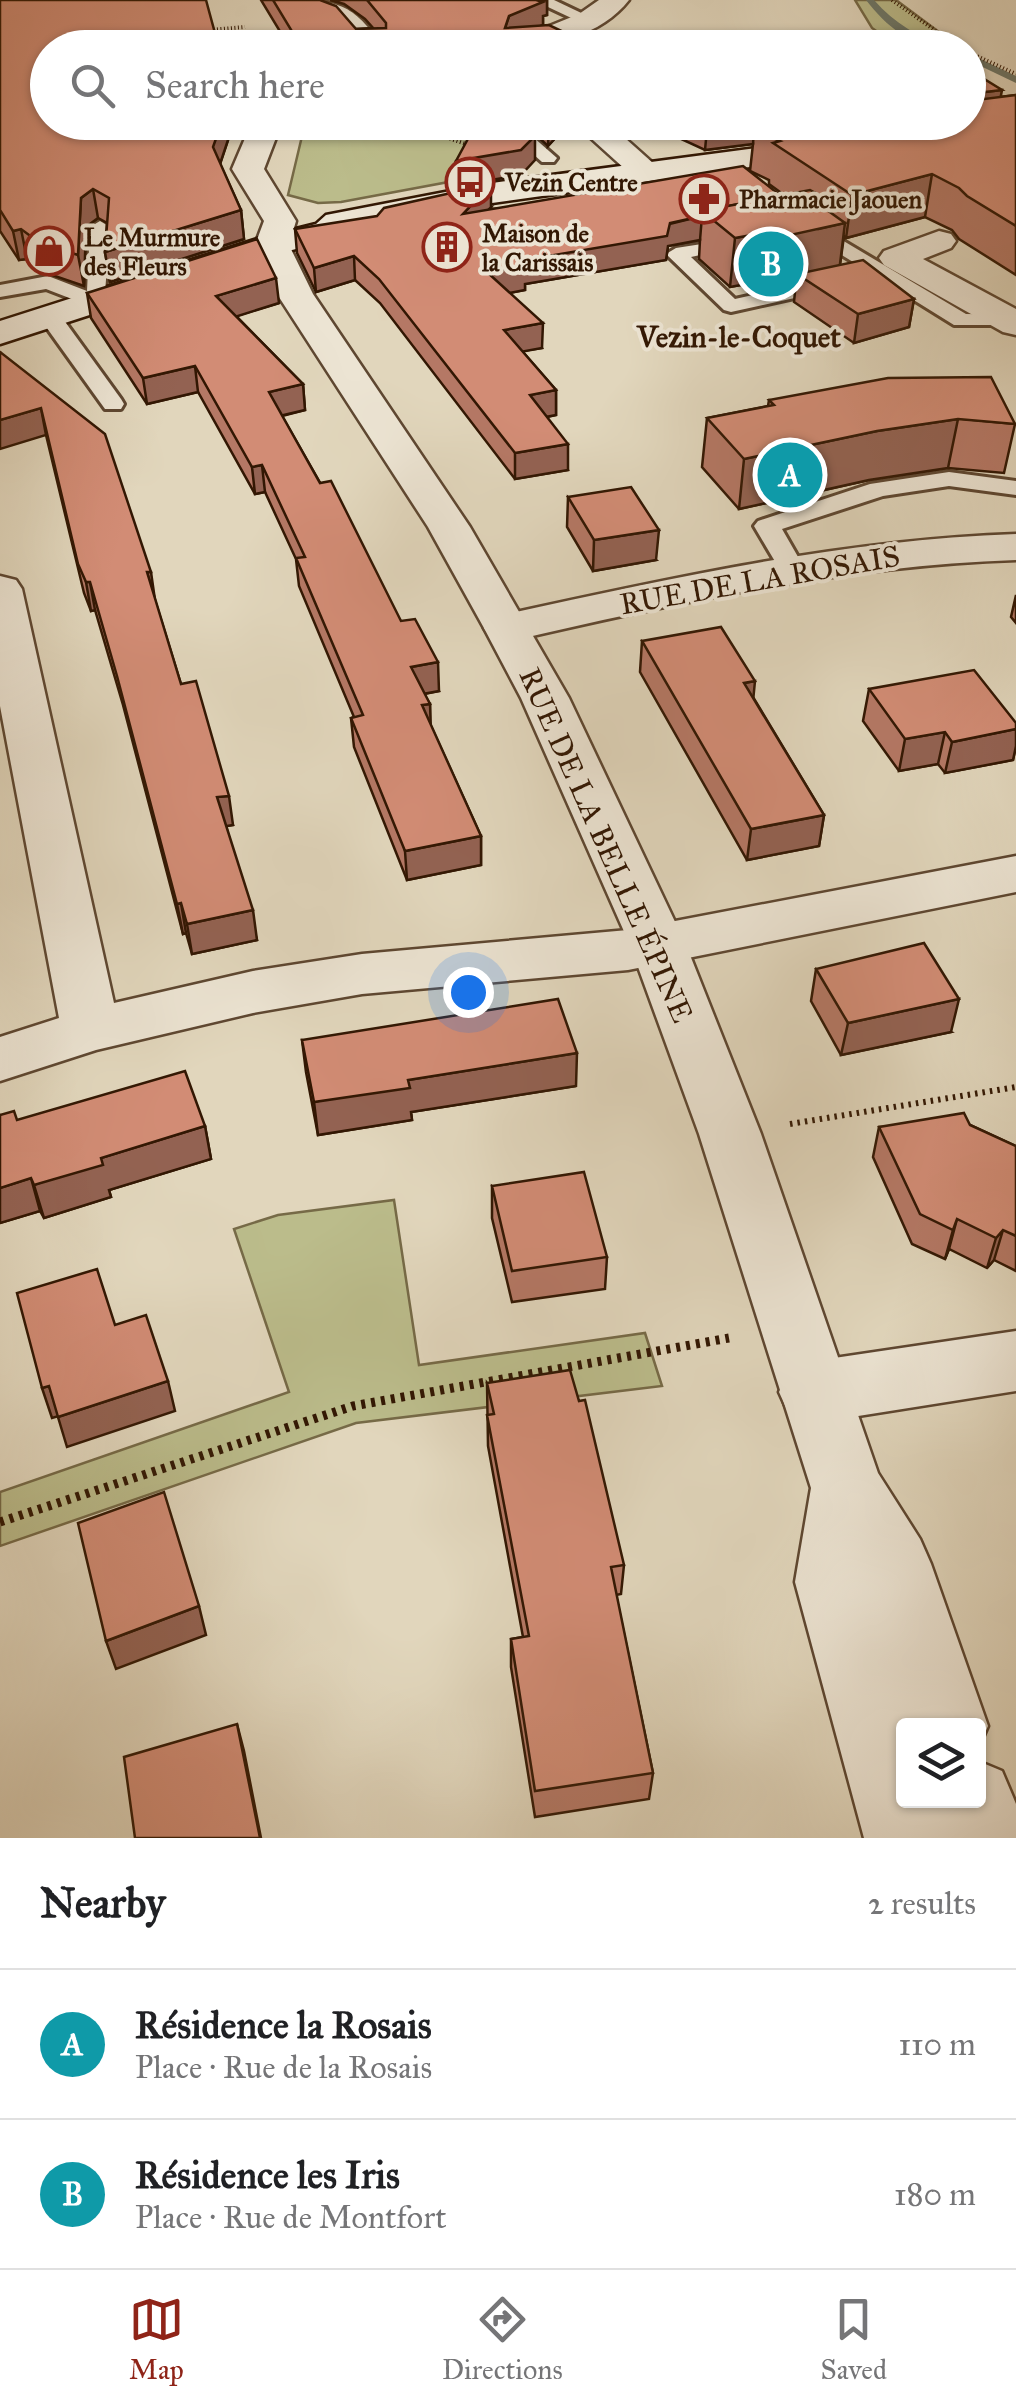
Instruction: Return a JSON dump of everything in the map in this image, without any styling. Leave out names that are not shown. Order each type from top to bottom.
[{"type":"street","points":[[297,0],[349,19],[357,30]]},
{"type":"street","points":[[564,30],[588,20],[616,0]]},
{"type":"street","points":[[248,169],[260,140]]},
{"type":"street","points":[[609,140],[647,172]]},
{"type":"street","points":[[0,332],[328,231],[352,231],[464,209],[545,173],[647,172],[859,144]]},
{"type":"street","name":"RUE DE LA BELLE ÉPINE","points":[[248,169],[280,221],[272,246],[294,294],[449,527],[506,628],[545,698],[658,945],[730,1134],[847,1488],[893,1564],[945,1718]]},
{"type":"street","points":[[939,241],[896,258],[1012,322]]},
{"type":"street","name":"RUE DE LA ROSAIS","points":[[506,628],[792,569],[887,555],[1016,547]]},
{"type":"street","points":[[0,589],[91,1030]]},
{"type":"street","points":[[0,1059],[91,1030],[253,992],[362,974],[658,945],[1016,874]]},
{"type":"street","points":[[814,1392],[1016,1361]]},
{"type":"street","name":"RUE DE LA BELLE ÉPINE","points":[[847,1488],[833,1582],[906,1838]]},
{"type":"street","points":[[976,1808],[986,1838]]},
{"type":"lane","points":[[540,0],[588,20]]},
{"type":"lane","points":[[519,140],[545,173]]},
{"type":"lane","points":[[724,162],[752,184]]},
{"type":"lane","points":[[0,292],[48,282],[96,302],[100,227]]},
{"type":"lane","points":[[883,272],[732,306],[676,254],[790,227],[883,272],[962,320],[1012,322]]},
{"type":"lane","points":[[50,317],[113,404]]},
{"type":"lane","points":[[792,569],[767,526],[879,489],[949,479],[1016,488]]},
{"type":"path","points":[[892,0],[928,30]]},
{"type":"path","points":[[210,30],[245,28]]},
{"type":"path","points":[[986,60],[1016,74]]},
{"type":"path","points":[[248,169],[301,170],[311,140]]},
{"type":"path","points":[[455,140],[471,145],[480,156]]},
{"type":"path","points":[[730,1134],[1016,1087]]},
{"type":"path","points":[[0,1522],[353,1406],[791,1327]]},
{"type":"green space","points":[[855,0],[896,0],[936,30],[875,30]]},
{"type":"green space","points":[[301,140],[491,140],[459,180],[341,202],[318,203],[288,195]]},
{"type":"green space","points":[[394,1200],[419,1365],[645,1333],[662,1386],[356,1423],[0,1546],[0,1492],[289,1392],[234,1229],[278,1215]]},
{"type":"building","points":[[0,0],[206,0],[214,30],[30,30],[30,140],[216,140],[213,147],[241,210],[105,252],[109,198],[93,189],[81,198],[78,255],[40,243],[21,229],[13,231],[0,210]]},
{"type":"building","points":[[273,0],[320,0],[336,6],[356,29],[386,28],[367,0],[536,0],[543,2],[509,16],[505,28],[549,25],[559,30],[291,30]]},
{"type":"building","points":[[986,80],[1002,90],[986,92]]},
{"type":"building","points":[[1016,95],[1016,226],[932,174],[852,195],[773,143],[986,140],[986,99]]},
{"type":"building","points":[[467,140],[531,140],[521,150],[456,161]]},
{"type":"building","points":[[743,166],[781,196],[702,211],[702,216],[670,223],[667,236],[519,261],[525,266],[488,273],[543,323],[504,330],[556,390],[530,395],[568,444],[515,453],[379,279],[354,256],[314,268],[295,229],[377,216],[384,208],[491,184],[463,214]]},
{"type":"building","points":[[810,190],[823,197],[813,200],[845,223],[777,238],[768,232],[735,238],[702,211]]},
{"type":"building","points":[[257,239],[276,278],[216,296],[303,384],[269,392],[320,483],[331,481],[401,621],[415,619],[438,662],[411,667],[430,704],[422,705],[481,836],[405,851],[351,718],[363,715],[296,558],[305,557],[262,465],[252,467],[195,366],[143,378],[87,293]]},
{"type":"building","points":[[863,260],[914,299],[858,314],[797,274]]},
{"type":"building","points":[[0,352],[105,434],[151,572],[147,572],[181,684],[196,681],[229,796],[217,797],[253,910],[187,924],[181,903],[177,904],[90,582],[86,582],[78,564],[41,408],[0,420]]},
{"type":"building","points":[[991,377],[1015,424],[958,419],[877,431],[744,459],[707,418],[774,405],[769,400],[888,378]]},
{"type":"building","points":[[631,487],[659,530],[594,540],[568,497]]},
{"type":"building","points":[[721,627],[755,681],[744,683],[824,815],[751,829],[642,641]]},
{"type":"building","points":[[974,670],[1016,723],[1016,729],[952,742],[945,732],[905,739],[869,689]]},
{"type":"building","points":[[924,943],[959,999],[848,1023],[816,969]]},
{"type":"building","points":[[558,999],[577,1053],[408,1080],[410,1088],[314,1102],[302,1040]]},
{"type":"building","points":[[185,1071],[205,1126],[101,1158],[103,1165],[34,1185],[31,1178],[0,1188],[0,1115],[14,1111],[17,1120]]},
{"type":"building","points":[[964,1113],[970,1125],[1016,1146],[1016,1236],[1003,1230],[996,1238],[957,1219],[953,1230],[920,1214],[879,1127]]},
{"type":"building","points":[[584,1172],[607,1257],[512,1271],[492,1186]]},
{"type":"building","points":[[97,1269],[115,1325],[146,1315],[168,1381],[58,1417],[49,1386],[42,1388],[17,1293]]},
{"type":"building","points":[[570,1370],[579,1401],[585,1400],[624,1565],[611,1567],[653,1773],[535,1791],[511,1639],[529,1636],[487,1415],[494,1414],[487,1383]]},
{"type":"building","points":[[164,1492],[199,1606],[106,1641],[78,1523]]},
{"type":"building","points":[[237,1724],[260,1838],[135,1838],[124,1757]]},
{"type":"waterway","points":[[870,0],[902,30]]},
{"type":"waterway","points":[[986,65],[1016,80]]},
{"type":"place","name":"Vezin Centre","points":[[470,182]]},
{"type":"place","name":"Pharmacie Jaouen","points":[[704,199]]},
{"type":"place","name":"Maison de la Carissais","points":[[447,247]]},
{"type":"place","name":"Le Murmure des Fleurs","points":[[49,251]]},
{"type":"place","name":"Résidence les Iris","points":[[771,264]]},
{"type":"place","name":"Résidence la Rosais","points":[[790,475]]},
{"type":"district","name":"Vezin-le-Coquet","points":[[739,337]]}]
